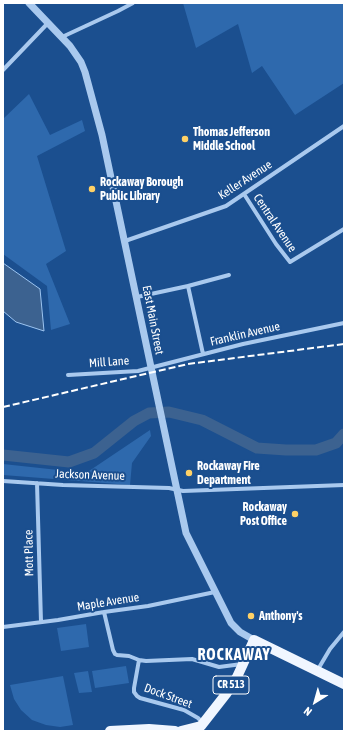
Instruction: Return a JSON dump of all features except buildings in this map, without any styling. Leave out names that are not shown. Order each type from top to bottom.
[{"type":"main road","name":"CR 513","points":[[201,727],[237,677],[254,640]]},
{"type":"main road","points":[[254,640],[344,684]]},
{"type":"main road","points":[[181,731],[201,727]]},
{"type":"main road","points":[[110,731],[149,729],[175,731]]},
{"type":"street","name":"East Main Street","points":[[29,3],[77,55],[87,78],[102,135],[186,533],[215,592],[235,628],[254,640]]},
{"type":"street","points":[[62,37],[132,3]]},
{"type":"street","points":[[3,70],[48,23]]},
{"type":"street","name":"Keller Avenue","points":[[125,242],[226,206],[344,126]]},
{"type":"street","name":"Central Avenue","points":[[244,194],[276,244],[288,260],[292,262],[344,229]]},
{"type":"street","points":[[137,297],[229,275]]},
{"type":"street","points":[[188,286],[203,354]]},
{"type":"street","name":"Franklin Avenue","points":[[151,367],[243,344],[344,323]]},
{"type":"street","name":"Mill Lane","points":[[68,375],[138,371],[151,367]]},
{"type":"street","name":"Jackson Avenue","points":[[3,481],[37,484],[162,487],[184,491],[344,485]]},
{"type":"street","name":"Mott Place","points":[[37,484],[41,622]]},
{"type":"street","name":"Maple Avenue","points":[[3,627],[148,606],[215,592]]},
{"type":"street","points":[[104,612],[115,654],[129,656],[139,660],[192,659],[219,667],[243,664]]},
{"type":"street","points":[[317,671],[330,649],[344,632]]},
{"type":"street","name":"Dock Street","points":[[139,660],[134,688],[134,692],[137,696],[184,710],[198,718],[201,727]]},
{"type":"shaded area","points":[[183,3],[344,3],[344,83],[295,115],[262,66],[252,73],[238,24],[196,48]]},
{"type":"shaded area","points":[[29,94],[50,135],[82,120],[85,131],[37,156],[66,251],[46,264],[70,324],[51,330],[47,286],[3,254],[3,119]]},
{"type":"shaded area","points":[[3,263],[40,289],[44,331],[16,322],[3,311]]},
{"type":"shaded area","points":[[150,430],[151,436],[132,463],[130,485],[3,475],[3,464],[86,473]]},
{"type":"shaded area","points":[[86,624],[89,647],[61,651],[57,628]]},
{"type":"shaded area","points":[[126,666],[129,683],[95,688],[92,671]]},
{"type":"shaded area","points":[[88,671],[92,692],[79,693],[74,673]]},
{"type":"shaded area","points":[[63,676],[73,725],[60,727],[46,725],[32,720],[21,710],[14,699],[10,685]]},
{"type":"waterway","points":[[3,455],[69,462],[94,453],[134,421],[149,413],[169,412],[202,420],[257,448],[316,450],[336,443],[344,434]]},
{"type":"railway","points":[[3,407],[188,364],[344,344]]},
{"type":"place","name":"Thomas Jefferson Middle School","points":[[185,139]]},
{"type":"place","name":"Rockaway Borough Public Library","points":[[92,189]]},
{"type":"place","name":"Rockaway Fire Department","points":[[189,473]]},
{"type":"place","name":"Rockaway Post Office","points":[[295,514]]},
{"type":"place","name":"Anthony's","points":[[251,616]]},
{"type":"district","name":"ROCKAWAY","points":[[234,655]]}]
